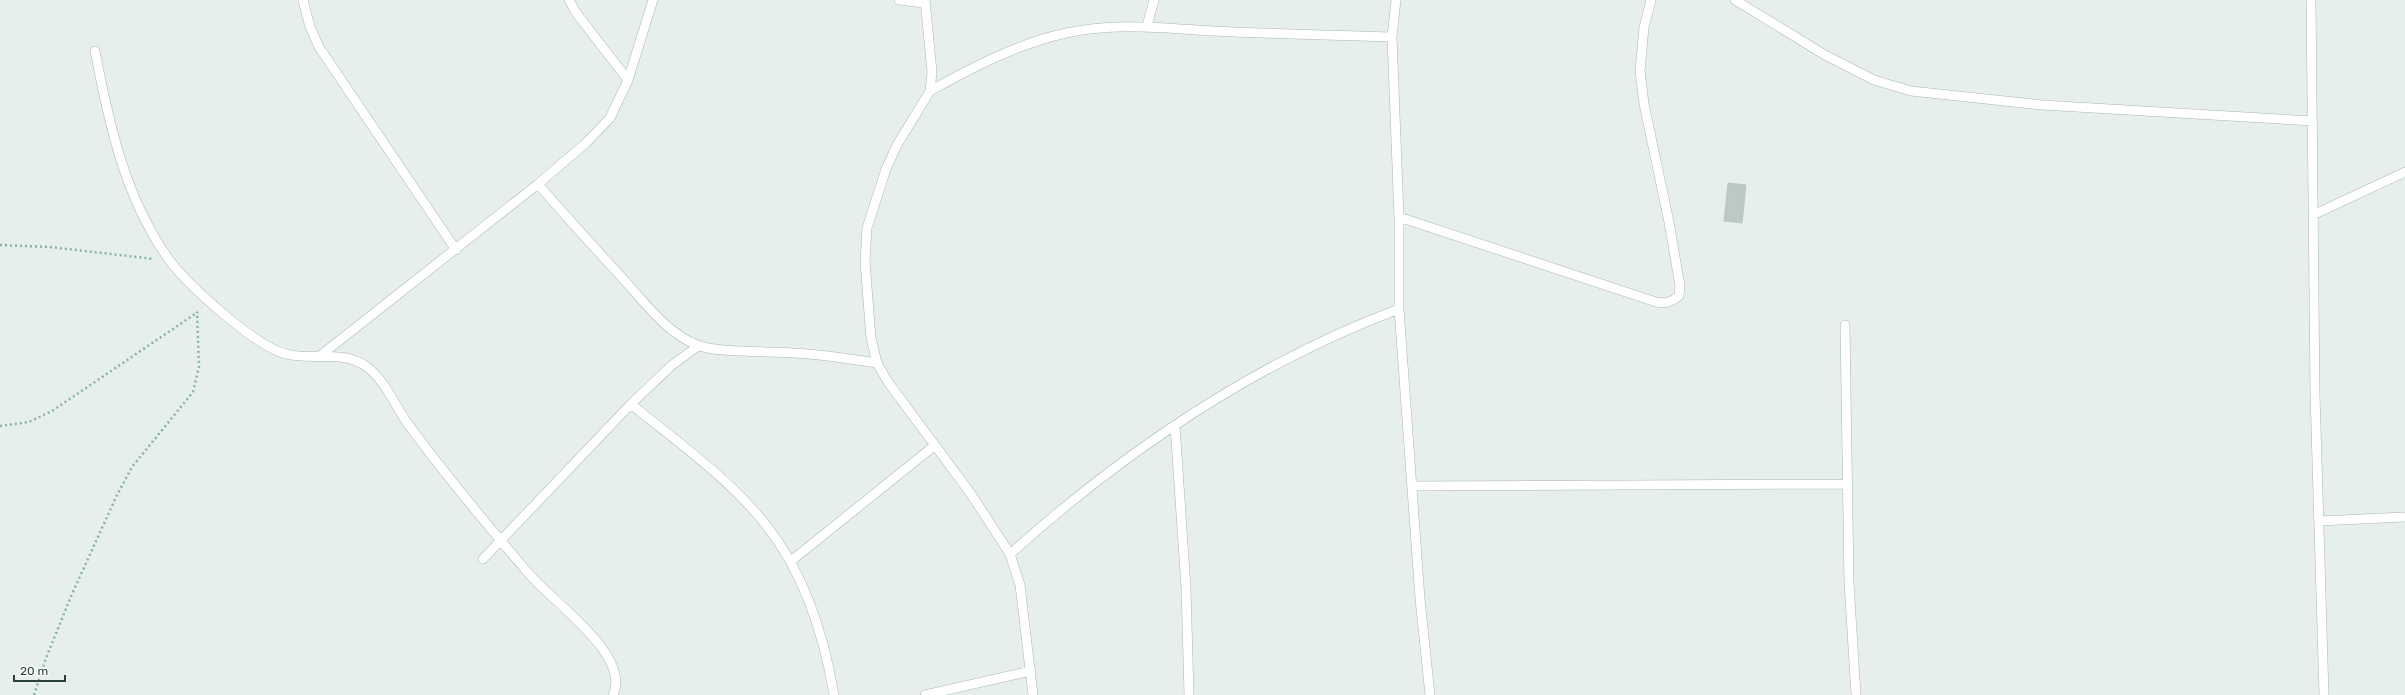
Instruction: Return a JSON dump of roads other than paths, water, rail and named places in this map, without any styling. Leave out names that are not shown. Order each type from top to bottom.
[{"type":"lane","points":[[303,0],[310,26],[319,47],[456,250]]},
{"type":"lane","points":[[569,0],[577,14],[628,80]]},
{"type":"lane","points":[[320,355],[456,250],[538,184],[586,143],[610,118],[628,80],[653,0]]},
{"type":"lane","points":[[899,0],[924,2],[932,72],[930,91],[897,145],[886,169],[867,228],[865,262],[871,338],[877,364],[888,382],[993,525],[1010,554],[1020,586],[1033,695]]},
{"type":"lane","points":[[1147,26],[1154,0]]},
{"type":"lane","points":[[1396,0],[1392,37],[1399,217],[1399,309],[1420,599],[1430,695]]},
{"type":"lane","points":[[1399,217],[1656,302],[1669,302],[1679,296],[1680,286],[1669,222],[1644,104],[1640,71],[1644,27],[1651,0]]},
{"type":"lane","points":[[1734,0],[1825,55],[1874,80],[1911,91],[2042,105],[2313,121]]},
{"type":"lane","points":[[2311,0],[2313,215],[2324,695]]},
{"type":"lane","points":[[930,91],[994,57],[1065,33],[1099,28],[1147,26],[1212,31],[1392,37]]},
{"type":"lane","points":[[95,51],[117,152],[133,195],[170,261],[188,281],[212,302],[273,350],[288,355],[320,355],[355,360],[373,372],[425,447],[531,577],[600,645],[615,670],[617,679],[613,695]]},
{"type":"lane","points":[[2313,215],[2405,172]]},
{"type":"lane","points":[[538,184],[578,230],[654,312],[674,332],[698,346],[796,353],[877,364]]},
{"type":"lane","points":[[1010,554],[1084,490],[1175,425],[1238,385],[1292,355],[1351,327],[1399,309]]},
{"type":"lane","points":[[1845,325],[1847,484],[1856,695]]},
{"type":"lane","points":[[483,559],[631,404],[671,366],[698,346]]},
{"type":"lane","points":[[631,404],[726,483],[766,524],[791,561],[816,619],[829,665],[834,695]]},
{"type":"lane","points":[[1175,425],[1185,581],[1189,695]]},
{"type":"lane","points":[[791,561],[934,446]]},
{"type":"lane","points":[[1412,486],[1847,484]]},
{"type":"lane","points":[[2319,521],[2405,517]]},
{"type":"lane","points":[[925,695],[1031,671]]}]
